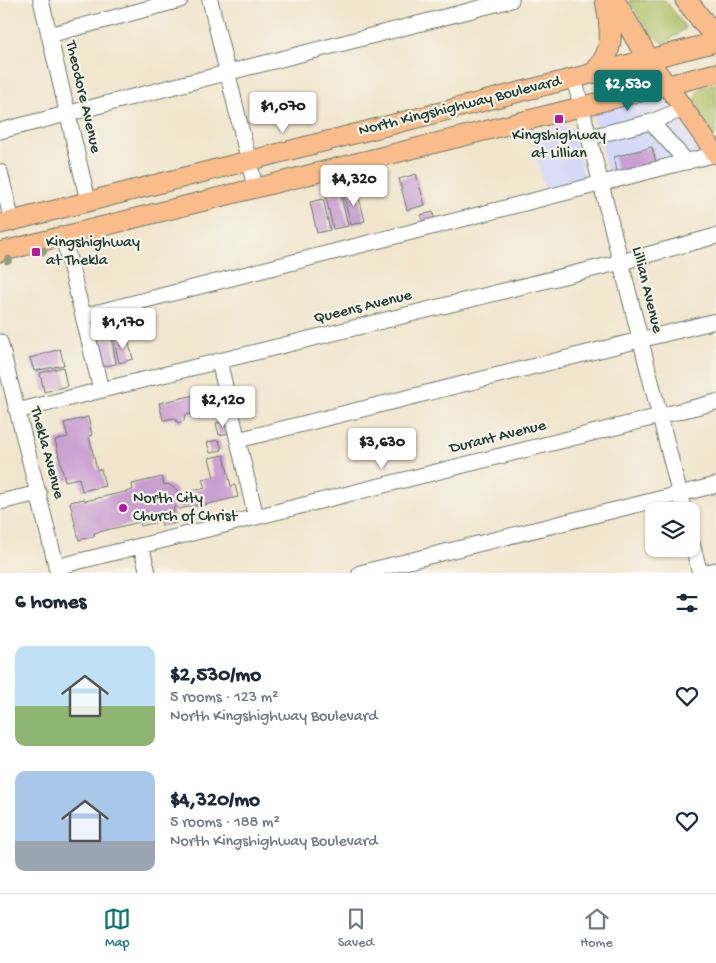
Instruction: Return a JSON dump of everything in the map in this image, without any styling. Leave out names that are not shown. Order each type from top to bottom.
[{"type":"highway","points":[[595,72],[606,58],[611,40],[606,0]]},
{"type":"highway","points":[[614,0],[648,59]]},
{"type":"highway","points":[[686,0],[716,38]]},
{"type":"main road","name":"North Kingshighway Boulevard","points":[[6,222],[716,42]]},
{"type":"main road","points":[[648,59],[716,154]]},
{"type":"main road","name":"North Kingshighway Boulevard","points":[[0,252],[708,75]]},
{"type":"street","name":"Theodore Avenue","points":[[41,0],[88,201]]},
{"type":"street","points":[[49,35],[180,0]]},
{"type":"street","points":[[210,0],[255,187]]},
{"type":"street","points":[[0,131],[511,0]]},
{"type":"street","name":"Lillian Avenue","points":[[574,78],[682,502]]},
{"type":"street","points":[[590,137],[651,122],[684,109]]},
{"type":"street","points":[[651,122],[687,162]]},
{"type":"street","points":[[83,316],[602,185],[716,154]]},
{"type":"street","points":[[0,172],[6,222]]},
{"type":"street","points":[[63,236],[102,390]]},
{"type":"street","name":"Queens Avenue","points":[[17,411],[621,262],[716,236]]},
{"type":"street","points":[[238,440],[716,321]]},
{"type":"street","name":"Thekla Avenue","points":[[0,342],[4,376],[17,411],[57,570]]},
{"type":"street","points":[[219,361],[256,517]]},
{"type":"street","name":"Durant Avenue","points":[[57,570],[141,546],[716,402]]},
{"type":"street","points":[[360,573],[716,485]]},
{"type":"street","points":[[0,502],[39,493]]},
{"type":"street","points":[[141,546],[148,573]]},
{"type":"street","points":[[696,557],[700,573]]},
{"type":"street","points":[[705,573],[716,570]]},
{"type":"shaded area","points":[[661,96],[666,99],[705,153],[609,177],[593,115],[597,109]]},
{"type":"shaded area","points":[[565,126],[572,129],[586,185],[545,194],[532,133]]},
{"type":"green space","points":[[629,0],[665,0],[686,28],[666,43],[659,41],[648,32]]},
{"type":"green space","points":[[716,83],[716,136],[699,112],[696,99],[697,93],[702,87]]},
{"type":"building","points":[[652,147],[657,167],[618,176],[614,157]]},
{"type":"building","points":[[416,174],[425,205],[407,210],[399,179]]},
{"type":"building","points":[[357,190],[365,221],[351,225],[343,193]]},
{"type":"building","points":[[341,194],[348,226],[333,229],[326,197]]},
{"type":"building","points":[[323,199],[330,230],[317,233],[310,202]]},
{"type":"building","points":[[433,212],[435,223],[424,226],[421,215]]},
{"type":"building","points":[[103,336],[103,340],[112,339],[116,364],[101,367],[96,337]]},
{"type":"building","points":[[127,337],[133,359],[119,363],[114,340]]},
{"type":"building","points":[[60,349],[64,365],[34,371],[30,358]]},
{"type":"building","points":[[63,367],[67,386],[44,392],[40,373]]},
{"type":"building","points":[[213,391],[216,405],[210,406],[211,410],[185,415],[184,421],[178,423],[175,418],[163,420],[159,403]]},
{"type":"building","points":[[88,417],[92,435],[89,436],[97,470],[101,469],[105,486],[82,491],[79,478],[65,481],[55,440],[68,437],[64,423]]},
{"type":"building","points":[[226,421],[229,433],[219,435],[216,423]]},
{"type":"building","points":[[219,440],[222,450],[210,453],[207,442]]},
{"type":"building","name":"North City Church of Christ","points":[[224,455],[231,486],[235,485],[238,497],[196,507],[196,505],[180,509],[175,506],[173,510],[176,523],[162,526],[161,521],[141,526],[140,522],[94,533],[95,536],[79,540],[70,502],[84,499],[85,501],[133,490],[132,484],[162,477],[164,485],[168,484],[177,490],[178,501],[194,499],[192,491],[205,488],[202,479],[214,477],[209,458]]},
{"type":"place","name":"Kingshighway at Lillian","points":[[559,119]]},
{"type":"place","name":"Kingshighway at Thekla","points":[[36,252]]},
{"type":"place","name":"North City Church of Christ","points":[[123,508]]}]
